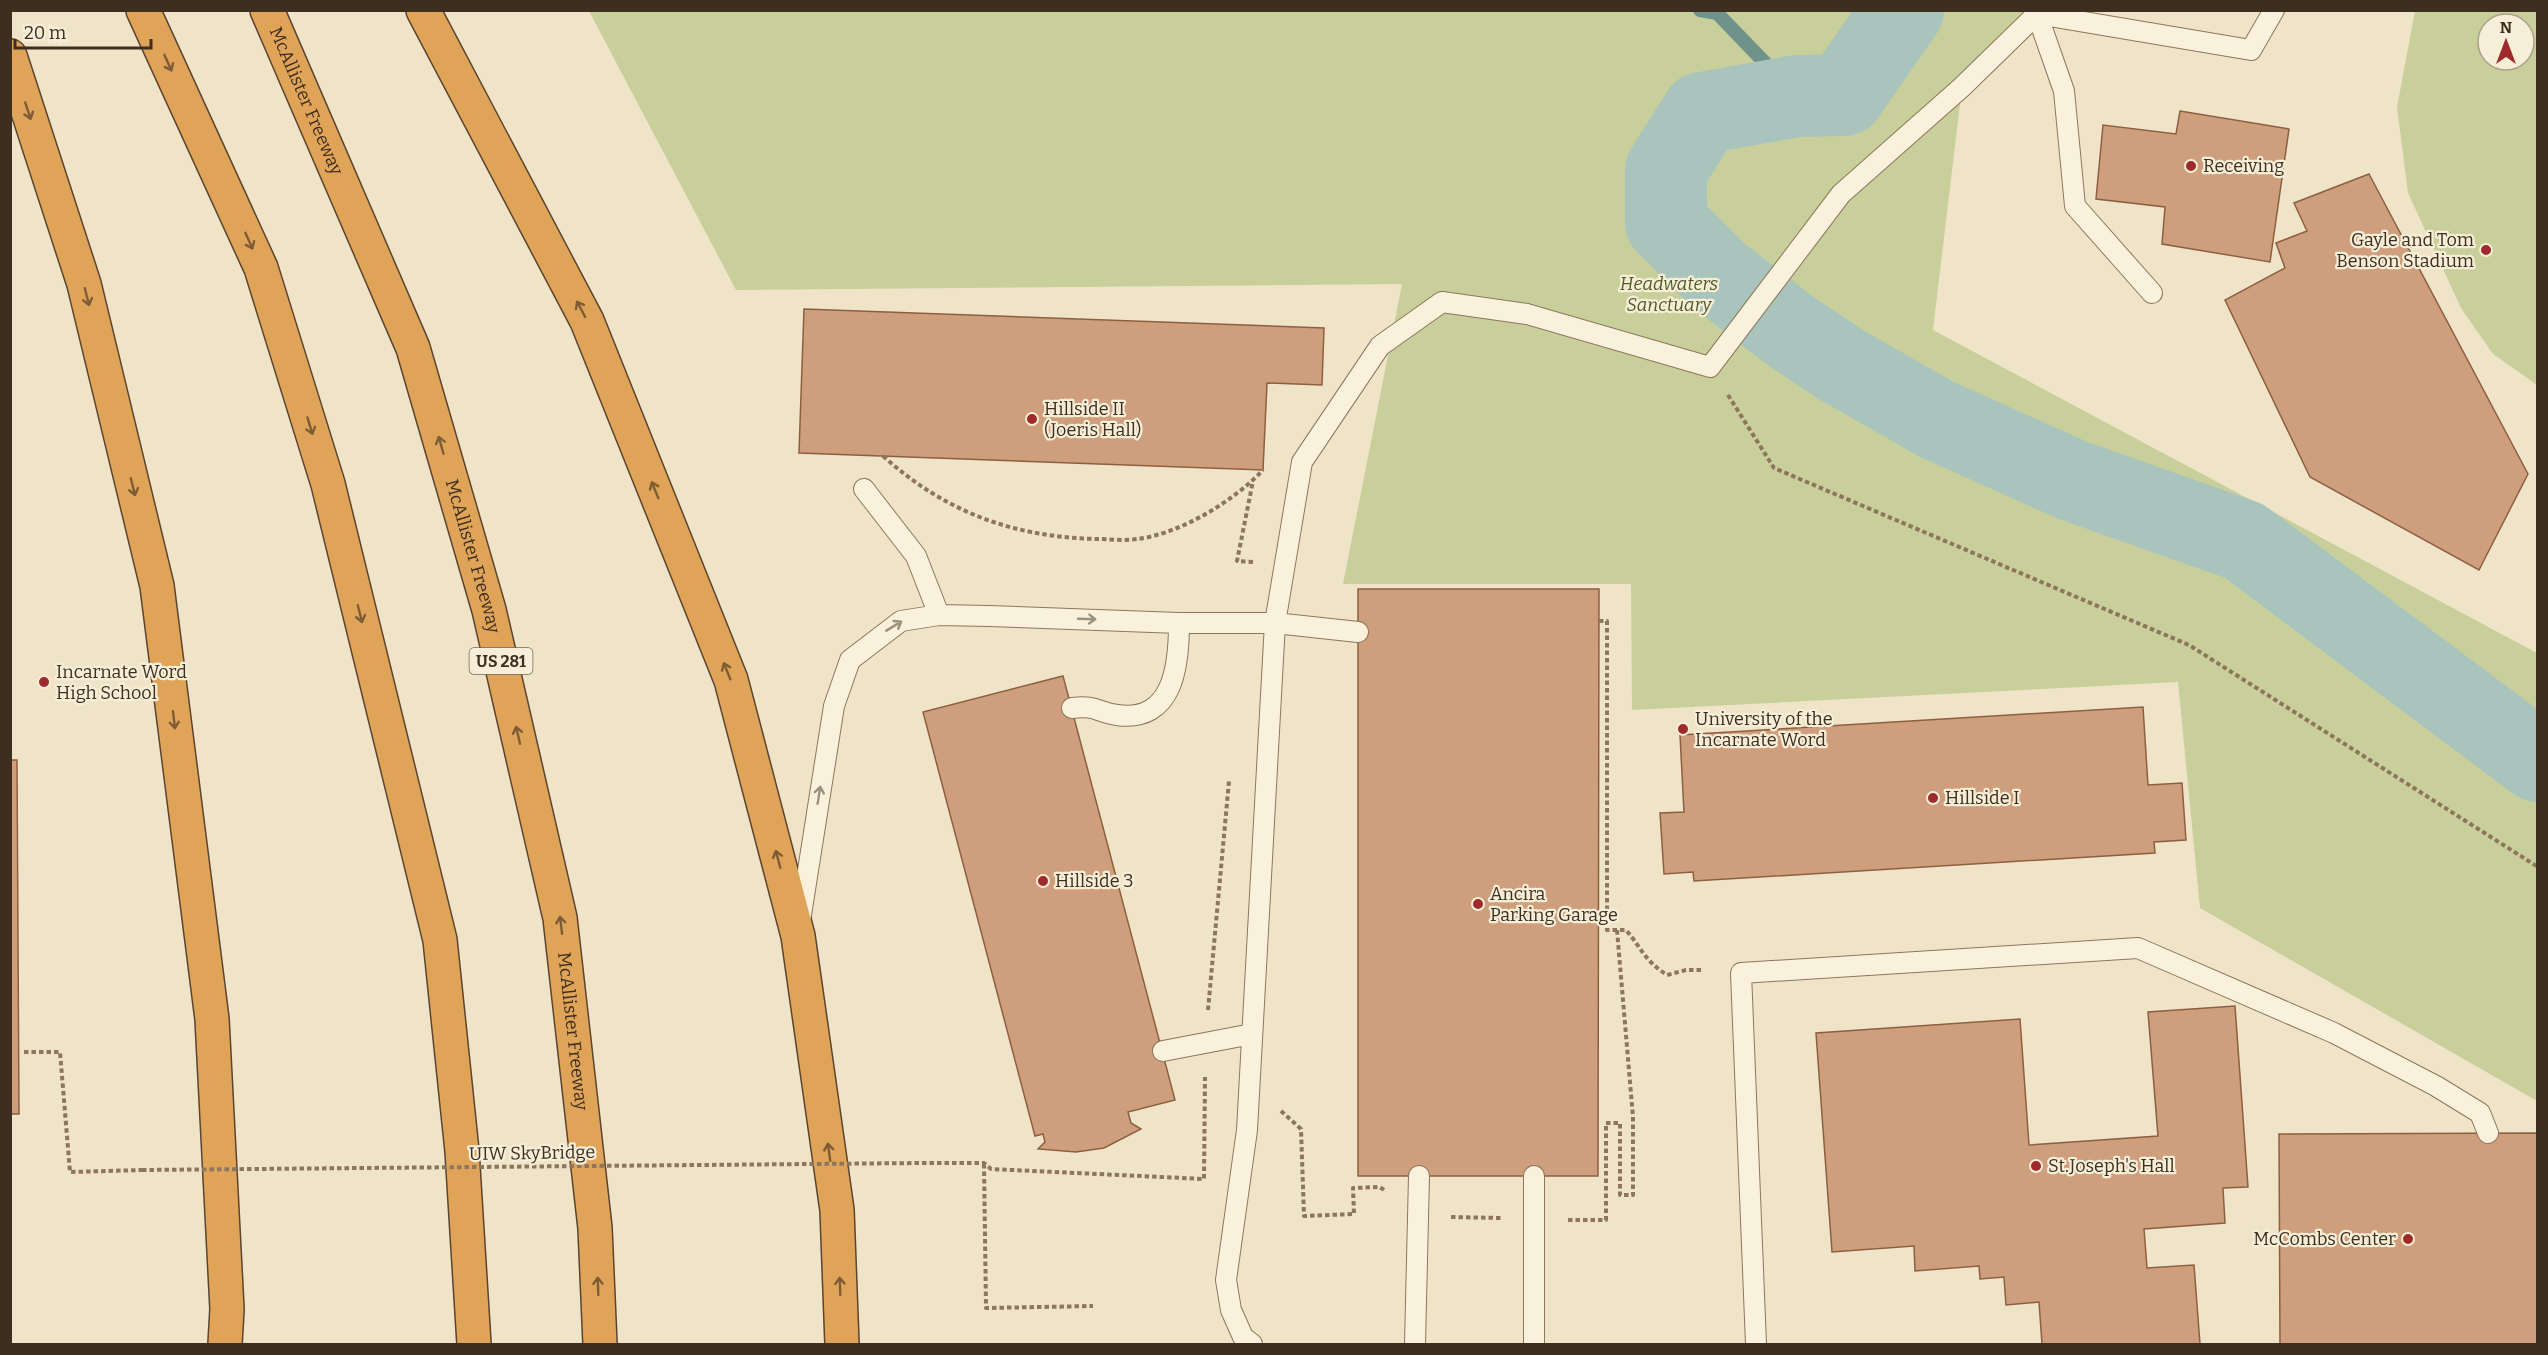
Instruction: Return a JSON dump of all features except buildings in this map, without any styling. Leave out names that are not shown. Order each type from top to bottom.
[{"type":"highway","points":[[143,10],[261,268],[328,484],[440,940],[462,1151],[474,1344]]},
{"type":"highway","name":"McAllister Freeway","points":[[267,10],[412,348],[489,610],[560,918],[595,1228],[600,1344]]},
{"type":"highway","points":[[423,10],[587,321],[731,680],[798,936],[837,1210],[842,1344]]},
{"type":"highway","points":[[10,56],[84,284],[157,586],[212,1019],[227,1309],[225,1344]]},
{"type":"lane","points":[[2037,12],[2251,50],[2274,10]]},
{"type":"lane","points":[[1252,1344],[1243,1337],[1232,1310],[1226,1280],[1247,1111],[1275,623],[1302,462],[1380,346],[1442,302],[1527,314],[1710,367],[1841,194],[1962,87],[2037,12]]},
{"type":"lane","points":[[2037,12],[2064,92],[2075,206],[2152,293]]},
{"type":"lane","points":[[864,489],[916,556],[939,615]]},
{"type":"lane","points":[[798,936],[834,706],[849,660],[901,621],[939,615],[1179,623],[1275,623],[1358,632]]},
{"type":"lane","points":[[1072,708],[1091,706],[1118,715],[1147,712],[1169,694],[1179,659],[1179,623]]},
{"type":"lane","points":[[1756,1344],[1741,973],[2138,948],[2334,1033],[2436,1086],[2480,1113],[2488,1133]]},
{"type":"lane","points":[[1163,1051],[1252,1034]]},
{"type":"lane","points":[[1415,1344],[1419,1176]]},
{"type":"lane","points":[[1533,1344],[1534,1176]]},
{"type":"path","points":[[1710,367],[1774,468],[2189,645],[2538,867]]},
{"type":"path","points":[[883,456],[942,501],[1004,527],[1056,538],[1137,539],[1198,520],[1253,481],[1263,470]]},
{"type":"path","points":[[1242,623],[1253,562],[1237,561],[1253,481]]},
{"type":"path","points":[[1599,621],[1607,621],[1607,930],[1626,930],[1640,946],[1647,962],[1667,975],[1686,970],[1704,970]]},
{"type":"path","points":[[1205,1042],[1230,774]]},
{"type":"path","points":[[1247,1111],[1283,1111],[1301,1129],[1304,1216],[1354,1214],[1353,1188],[1380,1187],[1390,1195],[1390,1216],[1606,1220],[1606,1123],[1620,1123],[1620,1195],[1633,1195],[1633,1117],[1617,930]]},
{"type":"path","name":"UIW SkyBridge","points":[[24,1052],[60,1052],[70,1172],[984,1163],[990,1169],[1204,1179],[1205,1042]]},
{"type":"path","points":[[984,1163],[986,1308],[1093,1306]]},
{"type":"green space","name":"Headwaters Sanctuary","points":[[589,11],[2037,11],[1962,87],[1933,330],[2537,653],[2537,1101],[2200,908],[2178,682],[1632,710],[1631,584],[1343,584],[1402,284],[736,290]]},
{"type":"green space","name":"Gayle and Tom Benson Stadium","points":[[2415,11],[2537,11],[2537,385],[2493,354],[2461,308],[2408,193],[2397,107]]},
{"type":"waterway","points":[[1700,10],[1717,13],[1797,96]]},
{"type":"waterway","points":[[1903,10],[1844,95],[1797,96],[1702,113],[1666,170],[1666,223],[1717,274],[1788,329],[1840,364],[1936,419],[2072,480],[2244,541],[2538,761]]},
{"type":"place","name":"Receiving","points":[[2191,166]]},
{"type":"place","name":"Gayle and Tom Benson Stadium","points":[[2486,250]]},
{"type":"place","name":"Hillside II (Joeris Hall)","points":[[1032,419]]},
{"type":"place","name":"Incarnate Word High School","points":[[44,682]]},
{"type":"place","name":"University of the Incarnate Word","points":[[1683,729]]},
{"type":"place","name":"Hillside I","points":[[1933,798]]},
{"type":"place","name":"Hillside 3","points":[[1043,881]]},
{"type":"place","name":"Ancira Parking Garage","points":[[1478,904]]},
{"type":"place","name":"St.Joseph's Hall","points":[[2036,1166]]},
{"type":"place","name":"McCombs Center","points":[[2408,1239]]}]
